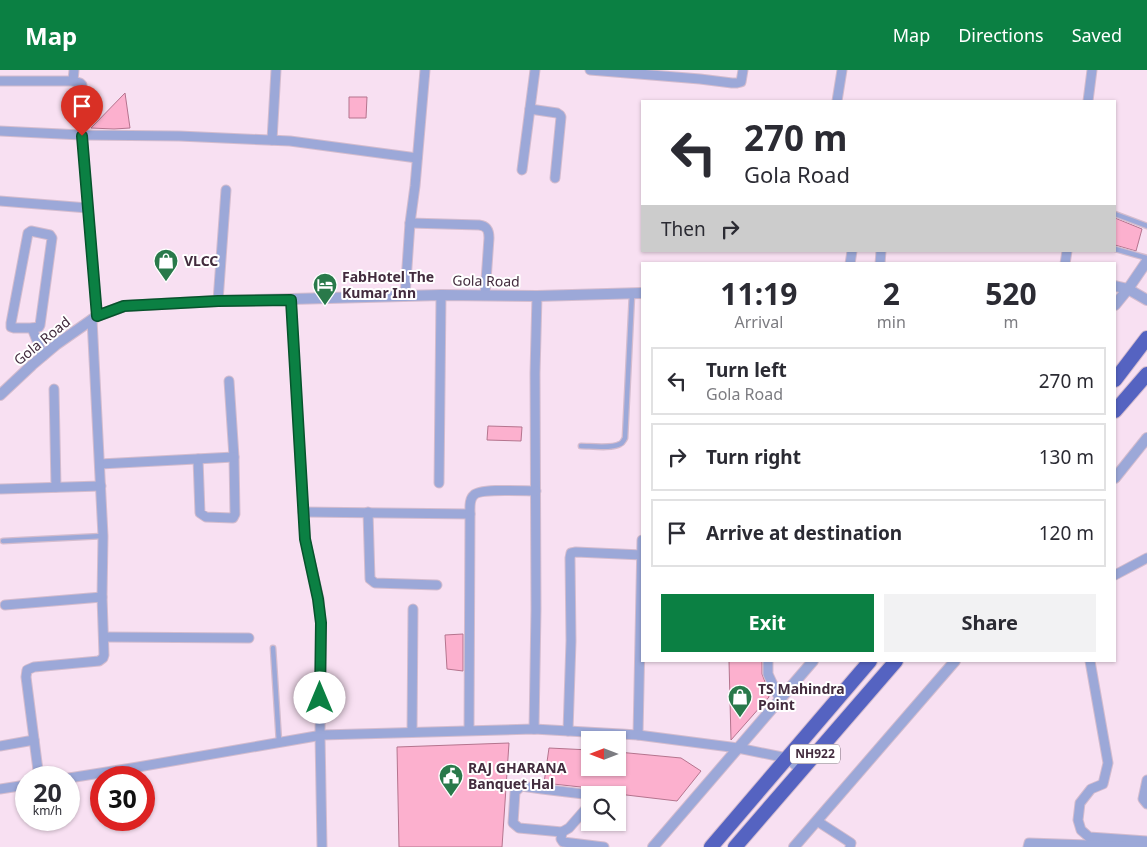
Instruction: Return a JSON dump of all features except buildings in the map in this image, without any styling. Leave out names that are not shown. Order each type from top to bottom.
[{"type":"highway","points":[[1116,379],[1147,338]]},
{"type":"highway","points":[[1116,410],[1147,374]]},
{"type":"highway","name":"NH922","points":[[711,847],[869,662]]},
{"type":"highway","name":"NH922","points":[[735,847],[895,662]]},
{"type":"street","points":[[73,81],[74,70]]},
{"type":"street","points":[[272,140],[276,70]]},
{"type":"street","points":[[405,296],[425,70]]},
{"type":"street","points":[[522,170],[535,70]]},
{"type":"street","points":[[590,70],[700,79],[732,84],[741,82],[743,70]]},
{"type":"street","points":[[837,100],[842,70]]},
{"type":"street","points":[[1088,100],[1092,70]]},
{"type":"street","points":[[0,81],[73,81],[80,83],[82,89],[82,136],[95,318],[103,536],[102,597],[104,656],[102,660],[28,670],[26,678],[37,766]]},
{"type":"street","points":[[530,109],[557,113],[561,117],[555,178]]},
{"type":"street","points":[[0,132],[82,136],[178,136],[290,141],[417,158]]},
{"type":"street","points":[[218,301],[226,190]]},
{"type":"street","points":[[0,201],[88,208]]},
{"type":"street","points":[[410,223],[479,224],[487,228],[490,238],[486,295]]},
{"type":"street","points":[[31,231],[50,235],[52,238],[40,325],[32,328],[14,328],[11,323],[28,233],[31,231]]},
{"type":"street","points":[[1116,304],[1147,259]]},
{"type":"street","points":[[1116,286],[1128,289],[1147,300]]},
{"type":"street","name":"Gola Road","points":[[0,395],[57,344],[95,318],[124,306],[441,294],[537,296],[637,293]]},
{"type":"street","points":[[439,483],[441,294]]},
{"type":"street","points":[[534,729],[537,296]]},
{"type":"street","points":[[291,300],[303,512],[307,550],[320,611],[322,847]]},
{"type":"street","points":[[32,328],[43,356]]},
{"type":"street","points":[[198,459],[200,513],[206,517],[233,518],[235,514],[234,457],[229,380]]},
{"type":"street","points":[[54,389],[56,488]]},
{"type":"street","points":[[1116,477],[1147,438]]},
{"type":"street","points":[[100,464],[234,457]]},
{"type":"street","points":[[1,489],[101,486]]},
{"type":"street","points":[[469,730],[471,498],[476,493],[487,490],[536,491]]},
{"type":"street","points":[[303,512],[470,514]]},
{"type":"street","points":[[368,512],[370,579],[374,583],[437,585]]},
{"type":"street","points":[[568,731],[571,641],[570,558],[572,553],[641,555]]},
{"type":"street","points":[[1116,575],[1147,558]]},
{"type":"street","points":[[5,605],[102,597]]},
{"type":"street","points":[[638,735],[641,600]]},
{"type":"street","points":[[412,732],[413,608]]},
{"type":"street","points":[[104,637],[249,638]]},
{"type":"street","points":[[768,662],[768,674],[780,700]]},
{"type":"street","points":[[653,847],[812,662]]},
{"type":"street","points":[[794,847],[954,662]]},
{"type":"street","points":[[1090,662],[1108,763],[1103,784],[1091,789],[1080,803],[1078,820],[1081,830],[1089,836],[1147,841]]},
{"type":"street","points":[[80,776],[320,735],[534,729],[638,735],[738,748],[786,758],[801,770]]},
{"type":"street","points":[[0,746],[34,740]]},
{"type":"street","points":[[1147,780],[1143,799],[1147,804]]},
{"type":"street","points":[[581,793],[521,786],[515,792],[513,823],[519,828],[562,832],[570,828],[581,815]]},
{"type":"street","points":[[0,789],[15,787]]},
{"type":"street","points":[[817,821],[851,843],[850,847]]},
{"type":"street","points":[[562,832],[561,839],[563,842],[604,847]]},
{"type":"street","points":[[1028,847],[1029,843],[1147,847]]},
{"type":"lane","points":[[1116,214],[1147,226]]},
{"type":"lane","points":[[1116,249],[1147,259]]},
{"type":"lane","points":[[581,446],[619,445],[625,438],[637,293]]},
{"type":"lane","points":[[3,541],[103,536]]},
{"type":"lane","points":[[273,648],[279,742]]},
{"type":"place","name":"VLCC","points":[[166,282]]},
{"type":"place","name":"FabHotel The Kumar Inn","points":[[325,306]]},
{"type":"place","name":"TS Mahindra Point","points":[[740,718]]},
{"type":"place","name":"RAJ GHARANA Banquet Hal","points":[[451,797]]},
{"type":"route","points":[[82,136],[97,316],[124,306],[218,301],[291,300],[305,539],[316,587],[321,623],[320,698]]}]
